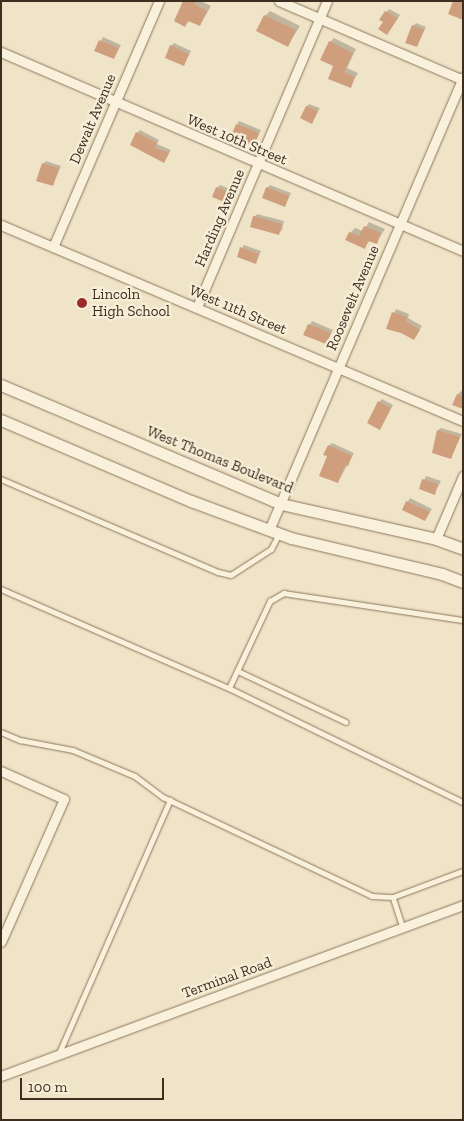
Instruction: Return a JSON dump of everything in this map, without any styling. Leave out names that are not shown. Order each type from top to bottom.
[{"type":"street","name":"Dewalt Avenue","points":[[53,247],[159,1]]},
{"type":"street","points":[[279,1],[462,79]]},
{"type":"street","name":"Harding Avenue","points":[[196,308],[328,1]]},
{"type":"street","name":"West 10th Street","points":[[1,52],[463,251]]},
{"type":"street","name":"Roosevelt Avenue","points":[[274,531],[281,504],[462,79]]},
{"type":"street","name":"West 11th Street","points":[[1,225],[463,421]]},
{"type":"street","name":"West Thomas Boulevard","points":[[1,385],[281,504],[436,539],[463,550]]},
{"type":"street","points":[[1,420],[191,501],[274,531],[442,574],[463,582]]},
{"type":"street","points":[[436,539],[463,476]]},
{"type":"street","points":[[1,771],[64,799],[1,942]]},
{"type":"street","name":"Terminal Road","points":[[1,1076],[463,905]]},
{"type":"lane","points":[[1,479],[231,575],[271,549],[274,531]]},
{"type":"lane","points":[[1,589],[229,688],[463,802]]},
{"type":"lane","points":[[229,688],[270,601],[284,593],[463,620]]},
{"type":"lane","points":[[238,671],[346,722]]},
{"type":"lane","points":[[1,732],[20,740],[80,753],[135,776],[170,800],[372,896],[393,897],[463,871]]},
{"type":"lane","points":[[59,1055],[170,800]]},
{"type":"lane","points":[[393,897],[403,927]]},
{"type":"building","points":[[183,1],[195,1],[194,4],[207,11],[200,26],[188,21],[185,27],[174,21]]},
{"type":"building","points":[[453,1],[463,1],[463,20],[448,14]]},
{"type":"building","points":[[385,11],[398,18],[387,35],[378,29],[383,22],[379,20]]},
{"type":"building","points":[[264,15],[296,30],[288,47],[256,31]]},
{"type":"building","points":[[412,25],[424,30],[417,47],[405,43]]},
{"type":"building","points":[[99,40],[119,48],[114,59],[94,51]]},
{"type":"building","points":[[329,41],[353,53],[344,72],[355,77],[351,88],[328,79],[333,66],[320,60]]},
{"type":"building","points":[[170,45],[189,54],[184,66],[165,58]]},
{"type":"building","points":[[306,106],[318,111],[312,124],[300,118]]},
{"type":"building","points":[[236,124],[259,133],[254,146],[231,136]]},
{"type":"building","points":[[136,132],[157,143],[155,148],[169,153],[164,163],[130,145]]},
{"type":"building","points":[[42,163],[59,168],[53,186],[36,181]]},
{"type":"building","points":[[216,187],[233,194],[229,204],[212,197]]},
{"type":"building","points":[[266,187],[289,196],[285,207],[262,198]]},
{"type":"building","points":[[253,216],[282,224],[279,235],[250,227]]},
{"type":"building","points":[[364,226],[381,233],[377,244],[368,241],[365,249],[345,240],[349,232],[359,236]]},
{"type":"building","points":[[240,247],[259,254],[256,264],[237,257]]},
{"type":"building","points":[[392,312],[407,317],[406,321],[420,330],[414,340],[401,333],[386,329]]},
{"type":"building","points":[[308,324],[331,333],[326,344],[303,335]]},
{"type":"building","points":[[457,394],[463,396],[463,409],[452,405]]},
{"type":"building","points":[[378,401],[391,408],[380,430],[367,423]]},
{"type":"building","points":[[437,430],[460,437],[451,459],[432,453]]},
{"type":"building","points":[[328,445],[352,456],[348,466],[345,465],[338,483],[319,476],[327,456],[323,455]]},
{"type":"building","points":[[422,479],[438,484],[435,495],[419,489]]},
{"type":"building","points":[[406,501],[430,512],[425,521],[402,510]]},
{"type":"place","name":"Lincoln High School","points":[[82,303]]}]
